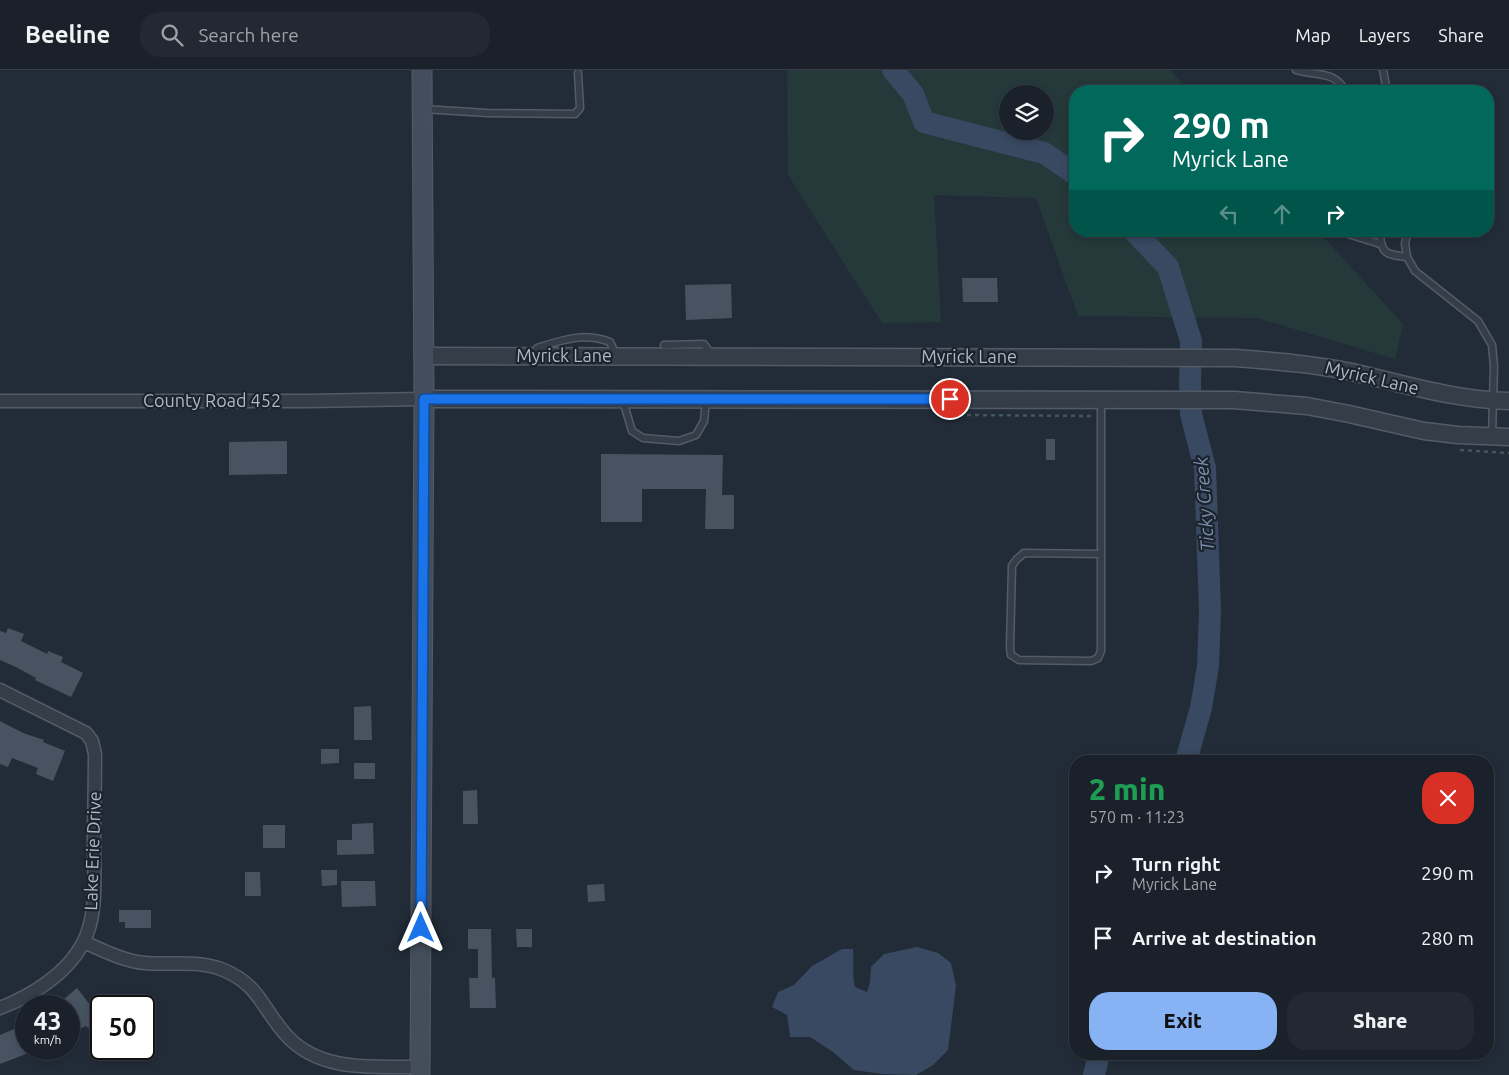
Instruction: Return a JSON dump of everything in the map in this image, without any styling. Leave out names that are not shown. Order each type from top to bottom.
[{"type":"main road","points":[[420,1071],[424,399],[422,70]]},
{"type":"street","name":"Myrick Lane","points":[[424,356],[1235,358],[1309,364],[1352,372],[1441,394],[1501,401]]},
{"type":"street","points":[[424,399],[1234,400],[1307,406],[1424,431],[1509,437]]},
{"type":"street","name":"County Road 452","points":[[0,401],[424,399]]},
{"type":"street","name":"Lake Erie Drive","points":[[0,690],[86,733],[92,741],[95,754],[94,892],[89,926],[84,942],[77,954],[66,966],[46,983],[27,996],[0,1008]]},
{"type":"street","points":[[84,942],[132,961],[184,963],[221,969],[236,976],[253,988],[287,1036],[303,1049],[320,1058],[337,1064],[420,1071]]},
{"type":"lane","points":[[1296,70],[1321,73],[1334,78],[1340,85]]},
{"type":"lane","points":[[1384,70],[1386,85]]},
{"type":"lane","points":[[422,108],[487,113],[574,114],[580,108],[578,73]]},
{"type":"lane","points":[[1358,237],[1380,244],[1386,252],[1407,257]]},
{"type":"lane","points":[[1380,237],[1380,244]]},
{"type":"lane","points":[[1406,237],[1405,243],[1407,257],[1414,271],[1478,321],[1492,344],[1501,401],[1492,437]]},
{"type":"lane","points":[[664,345],[704,344],[708,350],[708,356]]},
{"type":"lane","points":[[622,399],[632,431],[643,438],[679,441],[696,435],[704,421],[706,399]]},
{"type":"lane","points":[[1101,400],[1101,416],[1101,554],[1101,651],[1098,658],[1091,661],[1019,660],[1011,655],[1012,566],[1016,560],[1024,553],[1101,554]]},
{"type":"path","points":[[962,415],[1101,416]]},
{"type":"path","points":[[1456,450],[1509,453]]},
{"type":"green space","points":[[787,70],[1170,70],[1184,85],[1069,85],[1069,237],[1323,237],[1403,324],[1395,359],[1257,318],[1078,316],[1036,198],[934,195],[941,322],[882,323],[788,175]]},
{"type":"water","points":[[917,947],[938,953],[951,963],[956,986],[948,1050],[933,1065],[916,1075],[882,1074],[854,1070],[833,1052],[810,1037],[790,1037],[787,1015],[772,1007],[778,992],[794,985],[812,966],[842,949],[853,949],[855,987],[867,992],[871,967],[884,954]]},
{"type":"building","points":[[962,278],[997,278],[998,302],[963,302]]},
{"type":"building","points":[[731,284],[732,318],[686,320],[685,285]]},
{"type":"building","points":[[1046,439],[1055,439],[1055,460],[1046,460]]},
{"type":"building","points":[[287,441],[287,474],[229,475],[229,442]]},
{"type":"building","points":[[601,454],[723,455],[722,495],[734,495],[734,529],[705,529],[706,489],[642,489],[642,522],[601,522]]},
{"type":"building","points":[[8,628],[24,634],[21,641],[47,654],[48,651],[63,657],[61,662],[83,673],[71,697],[35,680],[36,678],[0,660],[0,631],[6,633]]},
{"type":"building","points":[[371,706],[372,740],[354,740],[354,707]]},
{"type":"building","points":[[0,721],[65,751],[53,781],[36,774],[38,768],[12,758],[8,767],[0,764]]},
{"type":"building","points":[[321,749],[339,749],[339,763],[321,764]]},
{"type":"building","points":[[354,763],[375,763],[375,779],[354,779]]},
{"type":"building","points":[[477,790],[478,824],[463,824],[463,791]]},
{"type":"building","points":[[373,823],[374,854],[337,855],[337,840],[352,840],[352,824]]},
{"type":"building","points":[[263,825],[285,825],[285,848],[263,848]]},
{"type":"building","points":[[321,870],[337,870],[337,885],[322,886]]},
{"type":"building","points":[[245,872],[260,872],[261,896],[245,896]]},
{"type":"building","points":[[341,881],[375,881],[376,906],[342,907]]},
{"type":"building","points":[[604,884],[605,901],[588,902],[587,885]]},
{"type":"building","points":[[119,910],[151,910],[151,928],[125,928],[125,922],[119,922]]},
{"type":"building","points":[[468,929],[491,929],[492,978],[495,978],[496,1008],[470,1008],[469,978],[478,978],[478,949],[468,949]]},
{"type":"building","points":[[516,929],[532,929],[532,947],[517,947]]},
{"type":"building","points":[[77,988],[90,1005],[89,1029],[86,1026],[80,1029],[80,995],[69,995]]},
{"type":"building","points":[[15,1029],[15,1058],[0,1064],[0,1035]]},
{"type":"waterway","name":"Ticky Creek","points":[[893,70],[913,94],[924,122],[1044,153],[1069,170]]},
{"type":"waterway","name":"Ticky Creek","points":[[1140,237],[1168,267],[1191,341],[1191,414],[1205,468],[1210,610],[1208,666],[1201,708],[1188,755]]},
{"type":"waterway","name":"Ticky Creek","points":[[1094,1075],[1098,1060]]},
{"type":"route","points":[[421,928],[424,399],[950,399]]}]
